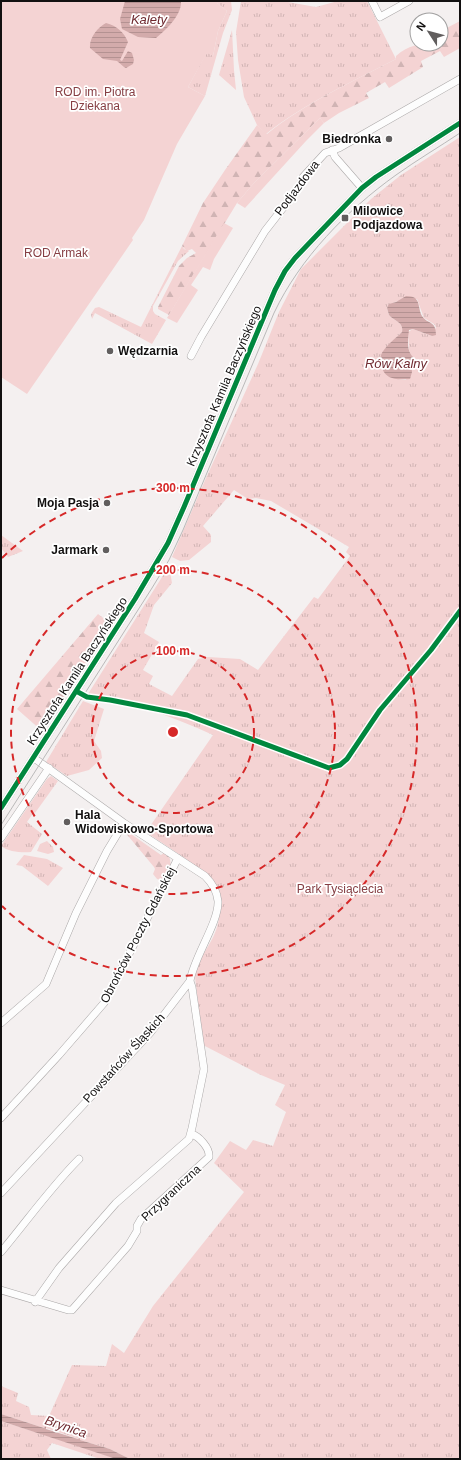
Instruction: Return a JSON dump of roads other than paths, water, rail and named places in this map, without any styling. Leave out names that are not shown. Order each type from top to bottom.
[{"type":"street","points":[[372,1],[380,17],[409,1]]},
{"type":"street","name":"Podjazdowa","points":[[192,356],[264,231],[300,186],[303,177],[321,156],[339,148],[460,79]]},
{"type":"street","name":"Krzysztofa Kamila Baczyńskiego","points":[[1,808],[146,582],[168,543],[270,302],[285,271],[301,251],[362,188],[376,177],[460,123]]},
{"type":"street","points":[[332,150],[335,157],[362,188]]},
{"type":"street","name":"Powstańców Śląskich","points":[[1,1193],[150,1033],[190,981],[192,970],[214,921],[218,902],[214,888],[205,876],[124,822],[34,758]]},
{"type":"street","points":[[1,838],[49,768]]},
{"type":"street","points":[[1,1023],[46,984],[76,913],[107,851],[124,822]]},
{"type":"street","name":"Obrońców Poczty Gdańskiej","points":[[1,1118],[104,1003],[178,858]]},
{"type":"street","points":[[1,1290],[35,1302],[59,1268],[116,1203],[188,1139],[191,1134],[204,1069],[190,981]]},
{"type":"street","name":"Przygraniczna","points":[[35,1302],[72,1310],[128,1246],[137,1231],[137,1226],[141,1219],[209,1157],[208,1149],[194,1135],[191,1134]]},
{"type":"street","points":[[1,1252],[28,1221],[67,1171],[79,1159]]},
{"type":"water","name":"Kalety","points":[[125,1],[181,1],[181,6],[176,17],[169,26],[156,38],[138,37],[122,29],[120,19]]},
{"type":"water","points":[[106,23],[120,30],[128,42],[120,60],[122,61],[128,51],[132,53],[134,60],[133,64],[126,68],[117,61],[103,59],[90,48],[91,40],[95,33]]},
{"type":"water","name":"Rów Kalny","points":[[406,296],[411,296],[417,300],[422,316],[435,327],[436,335],[432,336],[413,329],[409,330],[408,348],[413,357],[410,379],[395,379],[391,378],[385,373],[381,364],[381,356],[387,346],[402,332],[402,326],[389,315],[387,308],[389,304]]},
{"type":"water","points":[[1,1414],[44,1428],[46,1426],[46,1429],[78,1439],[80,1438],[80,1440],[110,1449],[130,1459],[116,1459],[1,1421]]},
{"type":"tram line","points":[[1,825],[169,560],[274,313],[297,273],[326,236],[360,204],[396,175],[460,133]]},
{"type":"place","name":"Biedronka","points":[[389,139]]},
{"type":"place","name":"Milowice Podjazdowa","points":[[345,218]]},
{"type":"place","name":"Wędzarnia","points":[[110,351]]},
{"type":"place","name":"Moja Pasja","points":[[107,503]]},
{"type":"place","name":"Jarmark","points":[[106,550]]},
{"type":"place","name":"Hala Widowiskowo-Sportowa","points":[[67,822]]},
{"type":"park label","name":"ROD im. Piotra Dziekana","points":[[95,99]]},
{"type":"park label","name":"ROD Armak","points":[[56,253]]},
{"type":"park label","name":"Park Tysiąclecia","points":[[340,889]]},
{"type":"water label","name":"Brynica","points":[[66,1426]]}]
